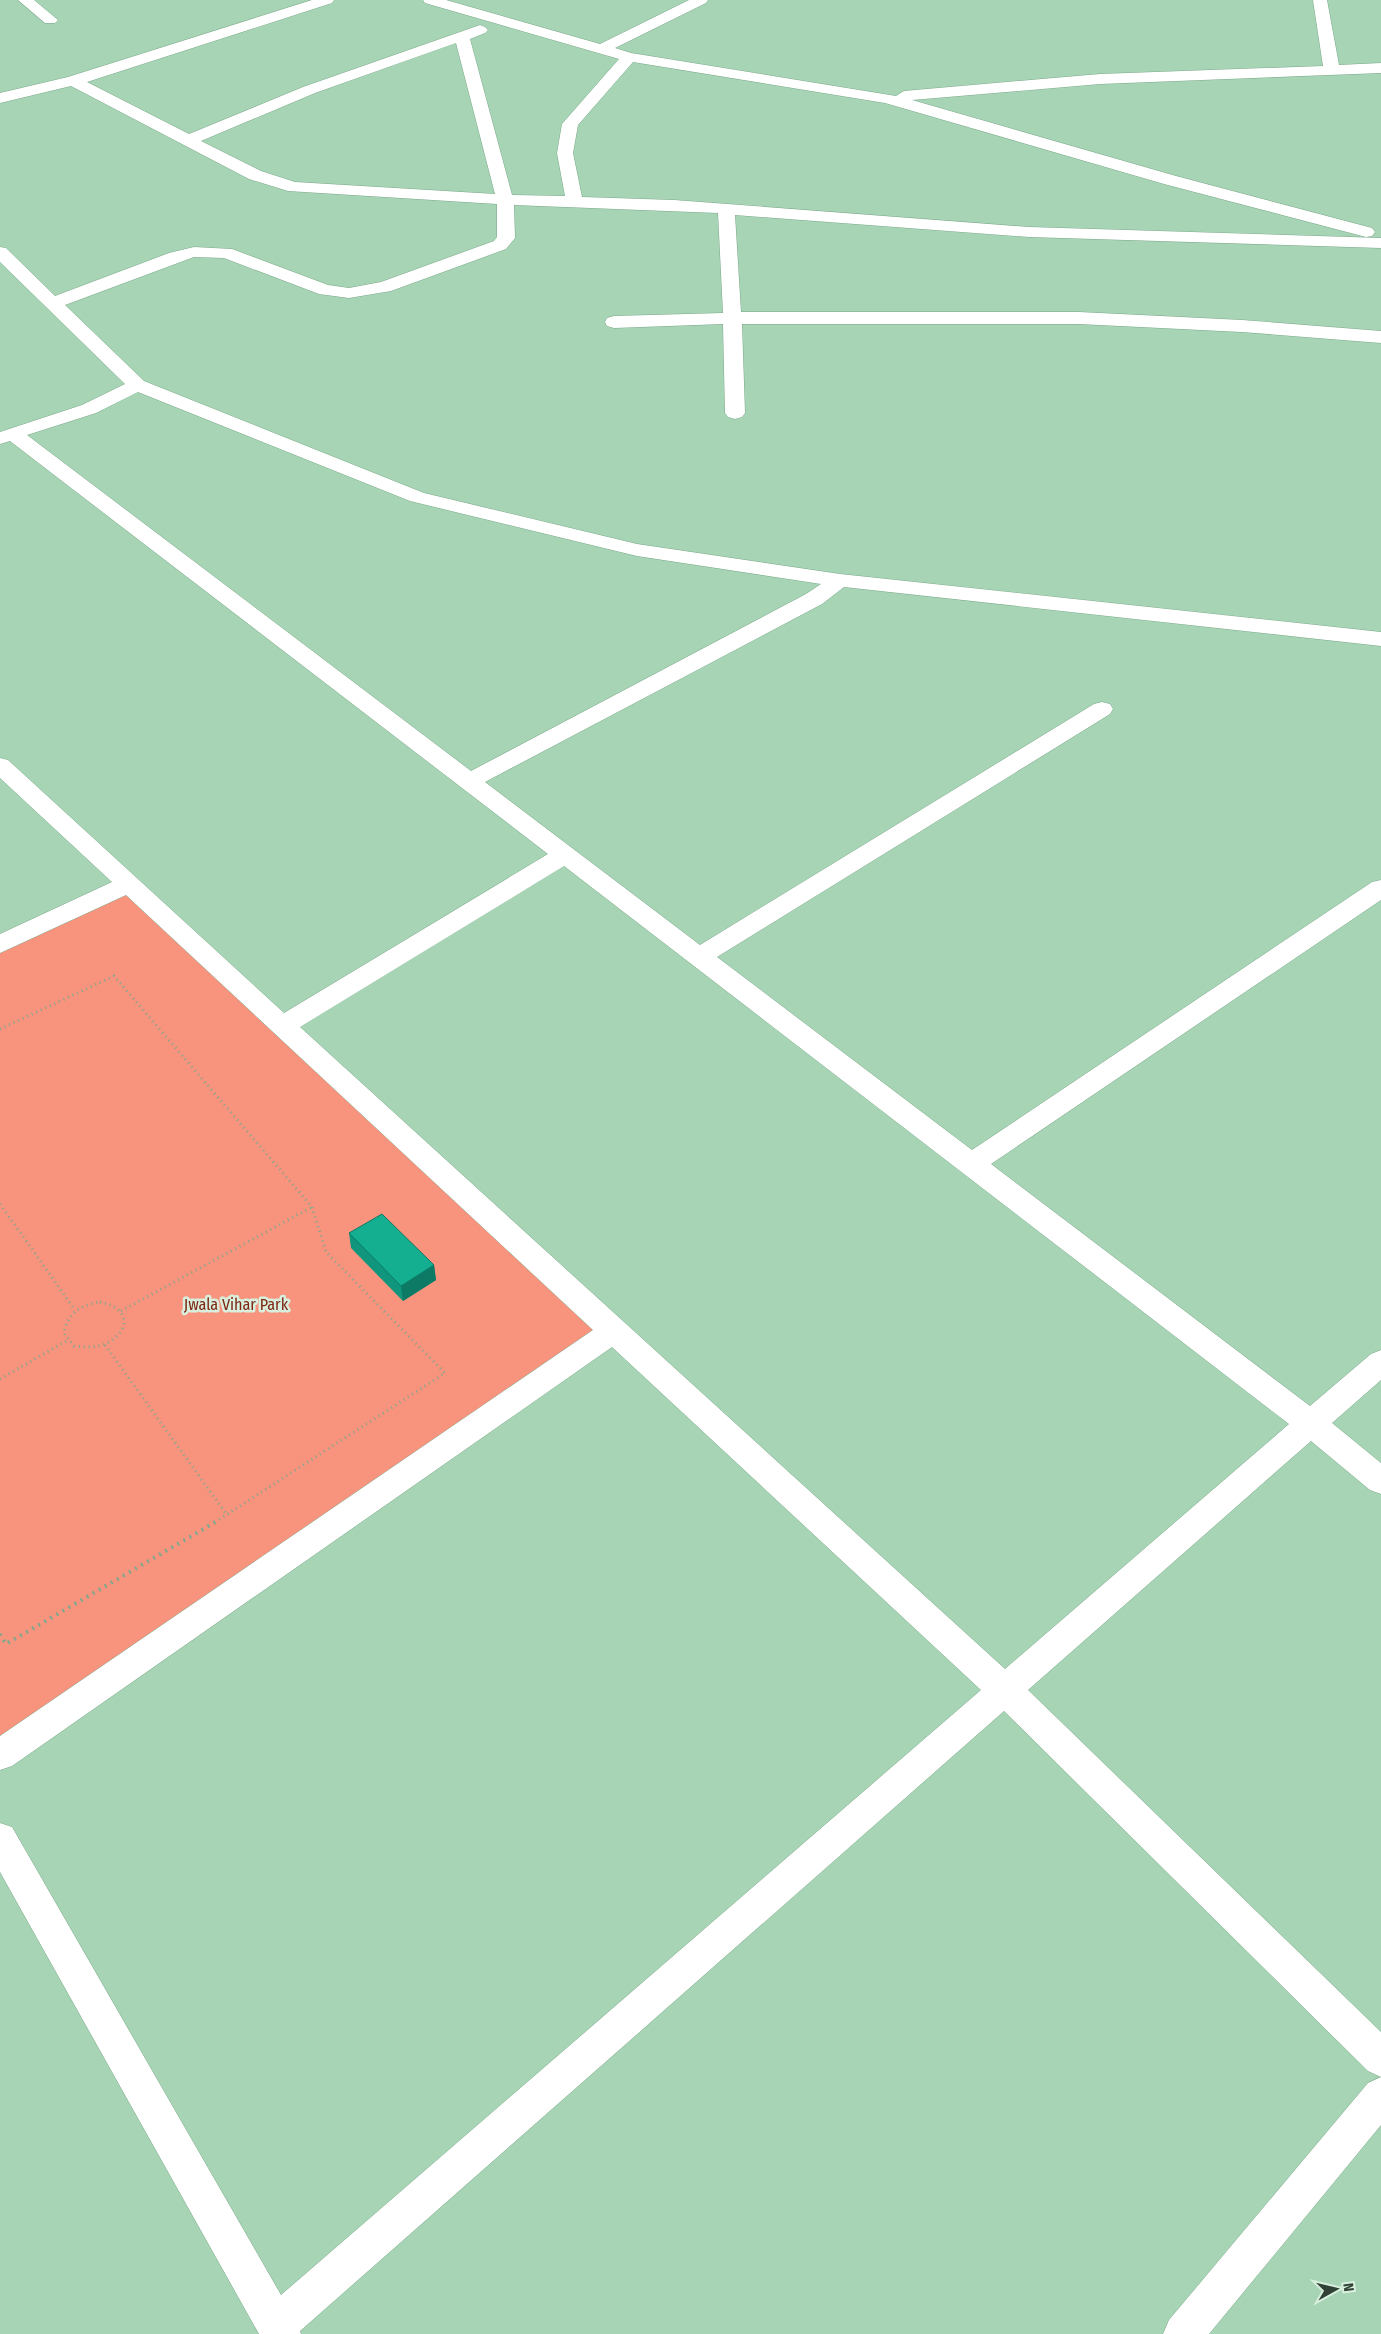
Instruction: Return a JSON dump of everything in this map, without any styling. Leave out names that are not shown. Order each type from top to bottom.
[{"type":"street","points":[[25,0],[50,20]]},
{"type":"street","points":[[0,98],[73,81],[327,0]]},
{"type":"street","points":[[430,0],[629,57],[887,98],[1170,180],[1381,236]]},
{"type":"street","points":[[601,49],[701,0]]},
{"type":"street","points":[[1320,0],[1332,70]]},
{"type":"street","points":[[189,140],[309,90],[505,22]]},
{"type":"street","points":[[53,303],[194,252],[226,253],[325,290],[349,293],[363,292],[394,284],[485,251],[504,242],[505,199],[462,36]]},
{"type":"street","points":[[575,201],[564,150],[565,135],[570,124],[629,57]]},
{"type":"street","points":[[887,98],[1100,80],[1381,68]]},
{"type":"street","points":[[73,81],[255,175],[294,186],[458,198],[575,201],[726,209],[1029,232],[1381,243]]},
{"type":"street","points":[[726,209],[732,263],[731,318],[735,413]]},
{"type":"street","points":[[0,252],[137,384],[418,497],[637,550],[836,583],[1381,639]]},
{"type":"street","points":[[614,322],[731,318],[1079,318],[1242,326],[1381,337]]},
{"type":"street","points":[[6,436],[90,409],[137,384]]},
{"type":"street","points":[[6,436],[564,854],[1312,1424],[1381,1481]]},
{"type":"street","points":[[469,782],[814,599],[836,583]]},
{"type":"street","points":[[698,957],[1102,709]]},
{"type":"street","points":[[0,765],[130,883],[612,1331],[1005,1690],[1381,2058]]},
{"type":"street","points":[[282,1026],[564,854]]},
{"type":"street","points":[[0,944],[130,883]]},
{"type":"street","points":[[971,1164],[1381,888]]},
{"type":"street","points":[[0,1755],[612,1331]]},
{"type":"street","points":[[0,1839],[278,2330],[1381,1362]]},
{"type":"street","points":[[1183,2334],[1381,2096]]},
{"type":"path","points":[[0,1029],[114,976],[312,1207],[326,1252],[445,1373],[227,1515],[6,1644],[0,1634]]},
{"type":"path","points":[[0,1204],[75,1310]]},
{"type":"path","points":[[121,1311],[312,1207]]},
{"type":"path","points":[[100,1302],[108,1303],[121,1311],[124,1325],[120,1333],[105,1345],[94,1349],[74,1346],[64,1333],[68,1317],[75,1310],[83,1305],[100,1302]]},
{"type":"path","points":[[0,1379],[68,1340]]},
{"type":"path","points":[[105,1345],[227,1515]]},
{"type":"green space","name":"Jwala Vihar Park","points":[[130,883],[612,1331],[0,1755],[0,944]]},
{"type":"building","points":[[382,1214],[434,1265],[401,1286],[349,1233]]}]
